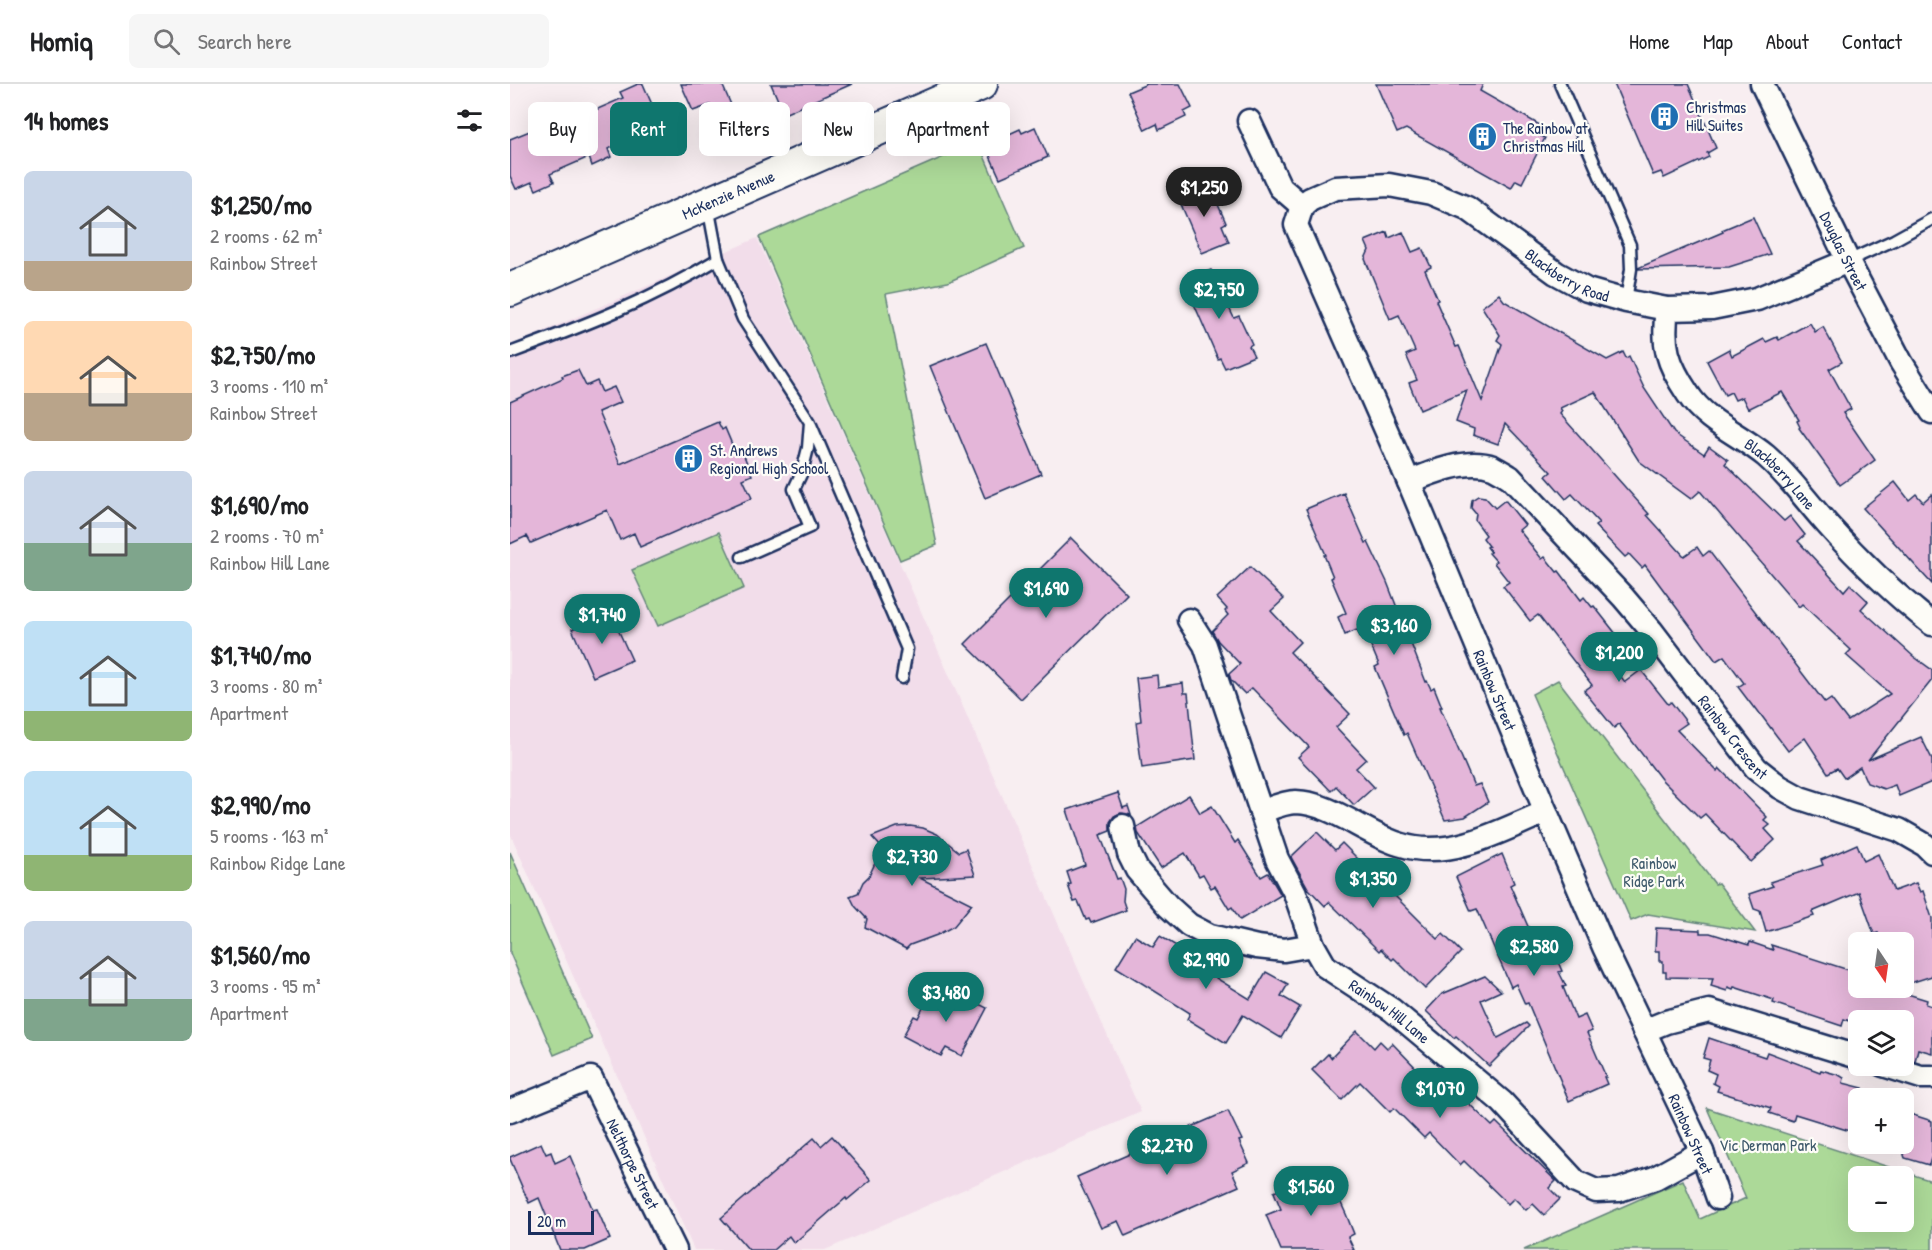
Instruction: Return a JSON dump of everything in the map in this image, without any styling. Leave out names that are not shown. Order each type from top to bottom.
[{"type":"main road","name":"McKenzie Avenue","points":[[510,290],[981,84]]},
{"type":"street","name":"Douglas Street","points":[[1762,84],[1848,261],[1901,362],[1932,412]]},
{"type":"street","points":[[1249,121],[1280,187],[1302,206]]},
{"type":"street","name":"Blackberry Road","points":[[1302,206],[1310,199],[1335,188],[1389,185],[1431,193],[1467,208],[1556,273],[1587,290],[1667,309],[1712,308],[1757,299],[1848,261]]},
{"type":"street","name":"Rainbow Street","points":[[1302,206],[1296,225],[1408,482],[1604,947],[1702,1152],[1718,1198]]},
{"type":"street","name":"Blackberry Lane","points":[[1667,309],[1664,330],[1665,349],[1689,396],[1718,424],[1764,455],[1788,478],[1864,565],[1932,624]]},
{"type":"street","name":"Rainbow Crescent","points":[[1408,482],[1433,472],[1463,465],[1491,467],[1510,477],[1637,613],[1756,768],[1800,798],[1899,830],[1932,852]]},
{"type":"street","name":"Rainbow Hill Lane","points":[[1189,620],[1205,645],[1277,859],[1295,893],[1313,945],[1325,966],[1392,1010],[1502,1102],[1576,1182],[1596,1191],[1619,1190],[1655,1178],[1702,1152]]},
{"type":"street","points":[[1261,812],[1294,802],[1314,804],[1386,840],[1415,849],[1458,847],[1546,812]]},
{"type":"street","points":[[1123,826],[1129,854],[1137,870],[1168,906],[1189,925],[1210,936],[1257,947],[1284,950],[1313,945]]},
{"type":"street","points":[[1644,1031],[1666,1022],[1709,1011],[1848,1054]]},
{"type":"street","points":[[1914,1075],[1932,1077]]},
{"type":"street","name":"Nelthorpe Street","points":[[510,1111],[591,1078],[675,1250]]},
{"type":"lane","points":[[1560,84],[1630,245],[1631,269],[1626,301]]},
{"type":"lane","points":[[707,203],[718,259],[743,319],[810,422],[907,650],[902,678]]},
{"type":"lane","points":[[1848,261],[1932,219]]},
{"type":"lane","points":[[510,353],[604,317],[676,284],[718,259]]},
{"type":"lane","points":[[742,557],[810,526],[794,489],[802,472],[808,448],[810,422]]},
{"type":"shaded area","points":[[757,238],[1141,1112],[825,1250],[694,1250],[510,833],[510,346]]},
{"type":"green space","points":[[946,156],[984,156],[1024,248],[948,282],[886,294],[937,545],[900,560],[759,237]]},
{"type":"green space","points":[[719,532],[744,588],[658,626],[632,570]]},
{"type":"green space","name":"Rainbow Ridge Park","points":[[1558,680],[1715,884],[1718,883],[1755,932],[1648,914],[1631,921],[1532,694]]},
{"type":"green space","points":[[510,852],[592,1039],[554,1055],[510,953]]},
{"type":"green space","name":"Vic Derman Park","points":[[1707,1108],[1886,1166],[1848,1166],[1848,1232],[1914,1232],[1914,1175],[1932,1181],[1932,1250],[1524,1250],[1683,1180],[1700,1219],[1746,1198]]},
{"type":"building","points":[[643,84],[651,102],[614,102],[623,98],[620,92]]},
{"type":"building","points":[[681,84],[722,84],[730,102],[699,102],[699,109],[693,111]]},
{"type":"building","points":[[771,84],[852,84],[811,102],[802,102],[802,106],[790,111],[790,102],[779,102]]},
{"type":"building","points":[[1147,84],[1180,84],[1192,108],[1184,112],[1186,117],[1159,130],[1157,124],[1145,130],[1128,92]]},
{"type":"building","name":"The Rainbow at Christmas Hill","points":[[1376,84],[1483,84],[1480,91],[1545,128],[1540,136],[1545,138],[1522,183],[1516,180],[1511,188],[1406,129],[1397,133]]},
{"type":"building","name":"Christmas Hill Suites","points":[[1614,84],[1688,84],[1716,148],[1707,153],[1709,157],[1664,178],[1661,172],[1653,175]]},
{"type":"building","points":[[610,104],[610,148],[608,149],[611,157],[592,166],[589,157],[550,174],[554,182],[536,190],[532,182],[516,189],[510,176],[510,139],[528,132],[528,156],[598,156],[598,109]]},
{"type":"building","points":[[1035,127],[1048,157],[1000,178],[990,156],[1010,156],[1010,134],[1020,129],[1022,133]]},
{"type":"building","points":[[1204,184],[1212,202],[1216,200],[1226,223],[1222,225],[1229,242],[1202,253],[1177,195]]},
{"type":"building","points":[[1753,217],[1770,254],[1729,267],[1638,269],[1723,232],[1722,230]]},
{"type":"building","points":[[1387,232],[1389,238],[1403,232],[1412,252],[1422,248],[1431,267],[1425,270],[1438,300],[1436,301],[1456,347],[1459,346],[1482,401],[1502,344],[1497,340],[1500,335],[1482,307],[1499,294],[1504,301],[1607,360],[1623,352],[1626,358],[1629,356],[1644,388],[1674,433],[1704,454],[1709,446],[1728,460],[1725,464],[1784,521],[1790,516],[1805,535],[1798,541],[1844,591],[1850,584],[1868,601],[1861,609],[1932,670],[1932,680],[1868,760],[1921,737],[1932,759],[1932,782],[1899,796],[1895,785],[1884,789],[1867,783],[1860,767],[1844,778],[1837,768],[1828,773],[1805,738],[1788,751],[1738,687],[1744,683],[1724,656],[1716,661],[1645,565],[1642,568],[1629,554],[1625,557],[1595,526],[1599,523],[1572,494],[1566,499],[1546,476],[1551,472],[1505,424],[1498,444],[1473,435],[1474,429],[1456,422],[1467,390],[1420,410],[1409,383],[1417,380],[1406,355],[1415,351],[1399,315],[1390,319],[1365,259],[1369,250],[1365,241]],"holes":[[[1595,392],[1639,461],[1691,499],[1700,491],[1799,607],[1802,604],[1851,650],[1846,655],[1890,694],[1848,721],[1831,699],[1825,703],[1709,551],[1703,556],[1697,547],[1684,556],[1560,414],[1562,411],[1560,408]]]},
{"type":"building","points":[[1211,270],[1234,318],[1239,316],[1252,344],[1249,346],[1254,356],[1225,368],[1220,358],[1218,359],[1184,281]]},
{"type":"building","points":[[1810,323],[1815,332],[1823,327],[1842,362],[1829,369],[1851,409],[1843,413],[1875,460],[1840,485],[1799,428],[1797,421],[1799,420],[1782,392],[1748,409],[1742,397],[1735,400],[1731,392],[1725,395],[1707,361],[1729,349],[1732,356],[1764,339],[1766,342],[1777,337],[1779,340]]},
{"type":"building","points":[[986,343],[1041,474],[985,498],[930,366]]},
{"type":"building","name":"St. Andrews Regional High School","points":[[578,370],[586,386],[597,381],[602,392],[614,387],[621,402],[598,412],[620,464],[718,422],[722,430],[725,428],[736,454],[742,451],[752,475],[743,479],[752,498],[640,547],[634,533],[620,540],[607,510],[531,543],[527,536],[510,544],[510,402]]},
{"type":"building","points":[[1895,482],[1909,500],[1916,494],[1923,502],[1932,494],[1932,584],[1863,508]]},
{"type":"building","points":[[1344,493],[1366,543],[1368,542],[1387,582],[1426,682],[1431,689],[1434,687],[1442,707],[1440,707],[1474,786],[1480,784],[1488,802],[1465,817],[1445,820],[1407,733],[1404,735],[1375,667],[1379,665],[1366,634],[1360,637],[1357,630],[1345,635],[1338,617],[1346,613],[1331,578],[1333,577],[1324,555],[1326,555],[1306,509]]},
{"type":"building","points":[[1478,496],[1485,497],[1495,508],[1505,500],[1525,525],[1519,530],[1542,559],[1545,557],[1557,572],[1559,571],[1581,600],[1584,597],[1592,607],[1594,606],[1616,634],[1599,648],[1625,682],[1641,670],[1668,704],[1671,702],[1687,723],[1677,730],[1717,771],[1719,768],[1767,817],[1764,820],[1770,825],[1765,829],[1775,840],[1751,862],[1705,814],[1700,818],[1661,779],[1619,724],[1614,728],[1584,691],[1592,685],[1538,615],[1530,621],[1503,586],[1509,582],[1494,563],[1496,561],[1489,553],[1491,552],[1487,547],[1489,546],[1483,538],[1486,535],[1475,520],[1476,514],[1471,508],[1472,500]]},
{"type":"building","points":[[1071,538],[1127,594],[1021,699],[965,644]]},
{"type":"building","points":[[1250,567],[1284,599],[1271,611],[1300,642],[1290,652],[1350,714],[1336,727],[1366,759],[1356,768],[1374,787],[1354,805],[1336,786],[1331,791],[1298,757],[1309,747],[1252,688],[1245,694],[1231,680],[1229,674],[1240,664],[1218,641],[1212,631],[1228,615],[1225,611],[1227,609],[1217,598]]},
{"type":"building","points":[[610,612],[632,660],[593,677],[572,629]]},
{"type":"building","points":[[1157,675],[1158,687],[1183,683],[1184,693],[1188,693],[1195,760],[1142,768],[1136,722],[1141,721],[1136,678]]},
{"type":"building","points":[[1118,793],[1123,808],[1128,806],[1131,815],[1121,813],[1114,816],[1110,822],[1110,831],[1100,835],[1117,879],[1120,878],[1124,889],[1123,901],[1126,910],[1091,923],[1089,919],[1086,920],[1078,901],[1074,902],[1068,885],[1071,884],[1067,872],[1085,865],[1067,810]]},
{"type":"building","points":[[1189,795],[1200,813],[1212,806],[1235,843],[1238,840],[1261,877],[1268,873],[1281,895],[1240,920],[1232,907],[1229,909],[1215,886],[1211,888],[1203,874],[1199,876],[1185,853],[1161,868],[1138,833],[1137,827]]},
{"type":"building","points":[[910,826],[937,834],[959,852],[966,849],[975,875],[920,878],[972,904],[954,926],[910,945],[906,949],[865,927],[867,919],[855,906],[850,896],[858,893],[882,848],[872,837],[897,827]]},
{"type":"building","points":[[1317,832],[1335,850],[1342,843],[1438,939],[1443,934],[1461,952],[1425,989],[1394,958],[1392,960],[1381,949],[1379,951],[1329,902],[1325,906],[1308,888],[1291,857]]},
{"type":"building","points":[[1857,844],[1864,861],[1878,854],[1894,891],[1916,883],[1920,892],[1923,891],[1932,918],[1932,976],[1914,982],[1914,932],[1873,932],[1859,892],[1812,912],[1814,916],[1766,932],[1760,911],[1754,909],[1749,894],[1773,886],[1770,882],[1823,865],[1821,860]]},
{"type":"building","points":[[1502,854],[1514,883],[1510,885],[1540,954],[1552,948],[1562,971],[1559,972],[1566,986],[1563,987],[1576,1019],[1585,1015],[1592,1031],[1587,1033],[1606,1077],[1604,1077],[1607,1084],[1569,1101],[1528,1003],[1525,1004],[1516,984],[1511,987],[1477,909],[1471,911],[1456,877]]},
{"type":"building","points":[[1656,928],[1700,930],[1700,933],[1710,933],[1749,945],[1750,942],[1773,950],[1771,945],[1848,970],[1848,998],[1914,998],[1914,996],[1927,1000],[1926,1004],[1932,1006],[1932,1053],[1918,1049],[1914,1061],[1914,1010],[1848,1010],[1848,1020],[1844,1019],[1842,1026],[1773,1003],[1774,1000],[1734,987],[1733,989],[1728,987],[1727,991],[1711,986],[1713,978],[1666,977],[1666,972],[1663,972],[1663,961],[1659,961],[1659,951],[1655,951]]},
{"type":"building","points":[[1135,936],[1153,947],[1160,936],[1219,972],[1216,978],[1250,999],[1266,972],[1288,984],[1281,996],[1300,1007],[1281,1038],[1243,1015],[1226,1043],[1187,1019],[1190,1013],[1116,967]]},
{"type":"building","points":[[1485,976],[1501,991],[1481,1000],[1498,1038],[1526,1023],[1529,1026],[1489,1066],[1456,1036],[1454,1038],[1426,1011],[1442,994]]},
{"type":"building","points":[[941,985],[987,1008],[962,1056],[946,1048],[941,1056],[903,1036],[914,1016],[918,1018],[930,994],[935,997]]},
{"type":"building","points":[[1357,1031],[1374,1048],[1380,1041],[1387,1048],[1392,1043],[1422,1074],[1426,1069],[1458,1101],[1462,1097],[1492,1126],[1496,1122],[1556,1181],[1549,1188],[1560,1199],[1544,1215],[1533,1204],[1526,1210],[1514,1198],[1508,1204],[1464,1161],[1460,1165],[1429,1133],[1424,1138],[1394,1108],[1390,1112],[1360,1082],[1342,1100],[1312,1070],[1328,1054],[1331,1058]]},
{"type":"building","points":[[1709,1038],[1765,1057],[1767,1052],[1820,1072],[1821,1070],[1839,1075],[1844,1078],[1843,1083],[1863,1088],[1848,1088],[1848,1130],[1795,1114],[1793,1121],[1769,1113],[1771,1108],[1717,1091],[1719,1086],[1713,1083],[1716,1074],[1707,1070],[1710,1060],[1703,1058]]},
{"type":"building","points":[[1228,1111],[1242,1140],[1239,1141],[1249,1163],[1232,1171],[1239,1186],[1125,1236],[1118,1221],[1101,1228],[1077,1177]]},
{"type":"building","points":[[1914,1115],[1932,1121],[1932,1155],[1929,1165],[1905,1158],[1904,1155],[1914,1154]]},
{"type":"building","points":[[832,1136],[871,1180],[847,1200],[846,1198],[794,1243],[789,1236],[773,1250],[749,1250],[721,1218],[814,1138],[821,1146]]},
{"type":"building","points":[[541,1143],[546,1154],[551,1152],[555,1163],[570,1156],[593,1210],[597,1209],[610,1239],[585,1250],[560,1250],[539,1198],[529,1203],[510,1159]]},
{"type":"building","points":[[1320,1170],[1324,1181],[1330,1179],[1346,1214],[1354,1234],[1348,1237],[1354,1250],[1281,1250],[1266,1215],[1281,1209],[1274,1192]]},
{"type":"place","name":"Christmas Hill Suites","points":[[1665,116]]},
{"type":"place","name":"The Rainbow at Christmas Hill","points":[[1482,137]]},
{"type":"place","name":"St. Andrews Regional High School","points":[[689,459]]}]
